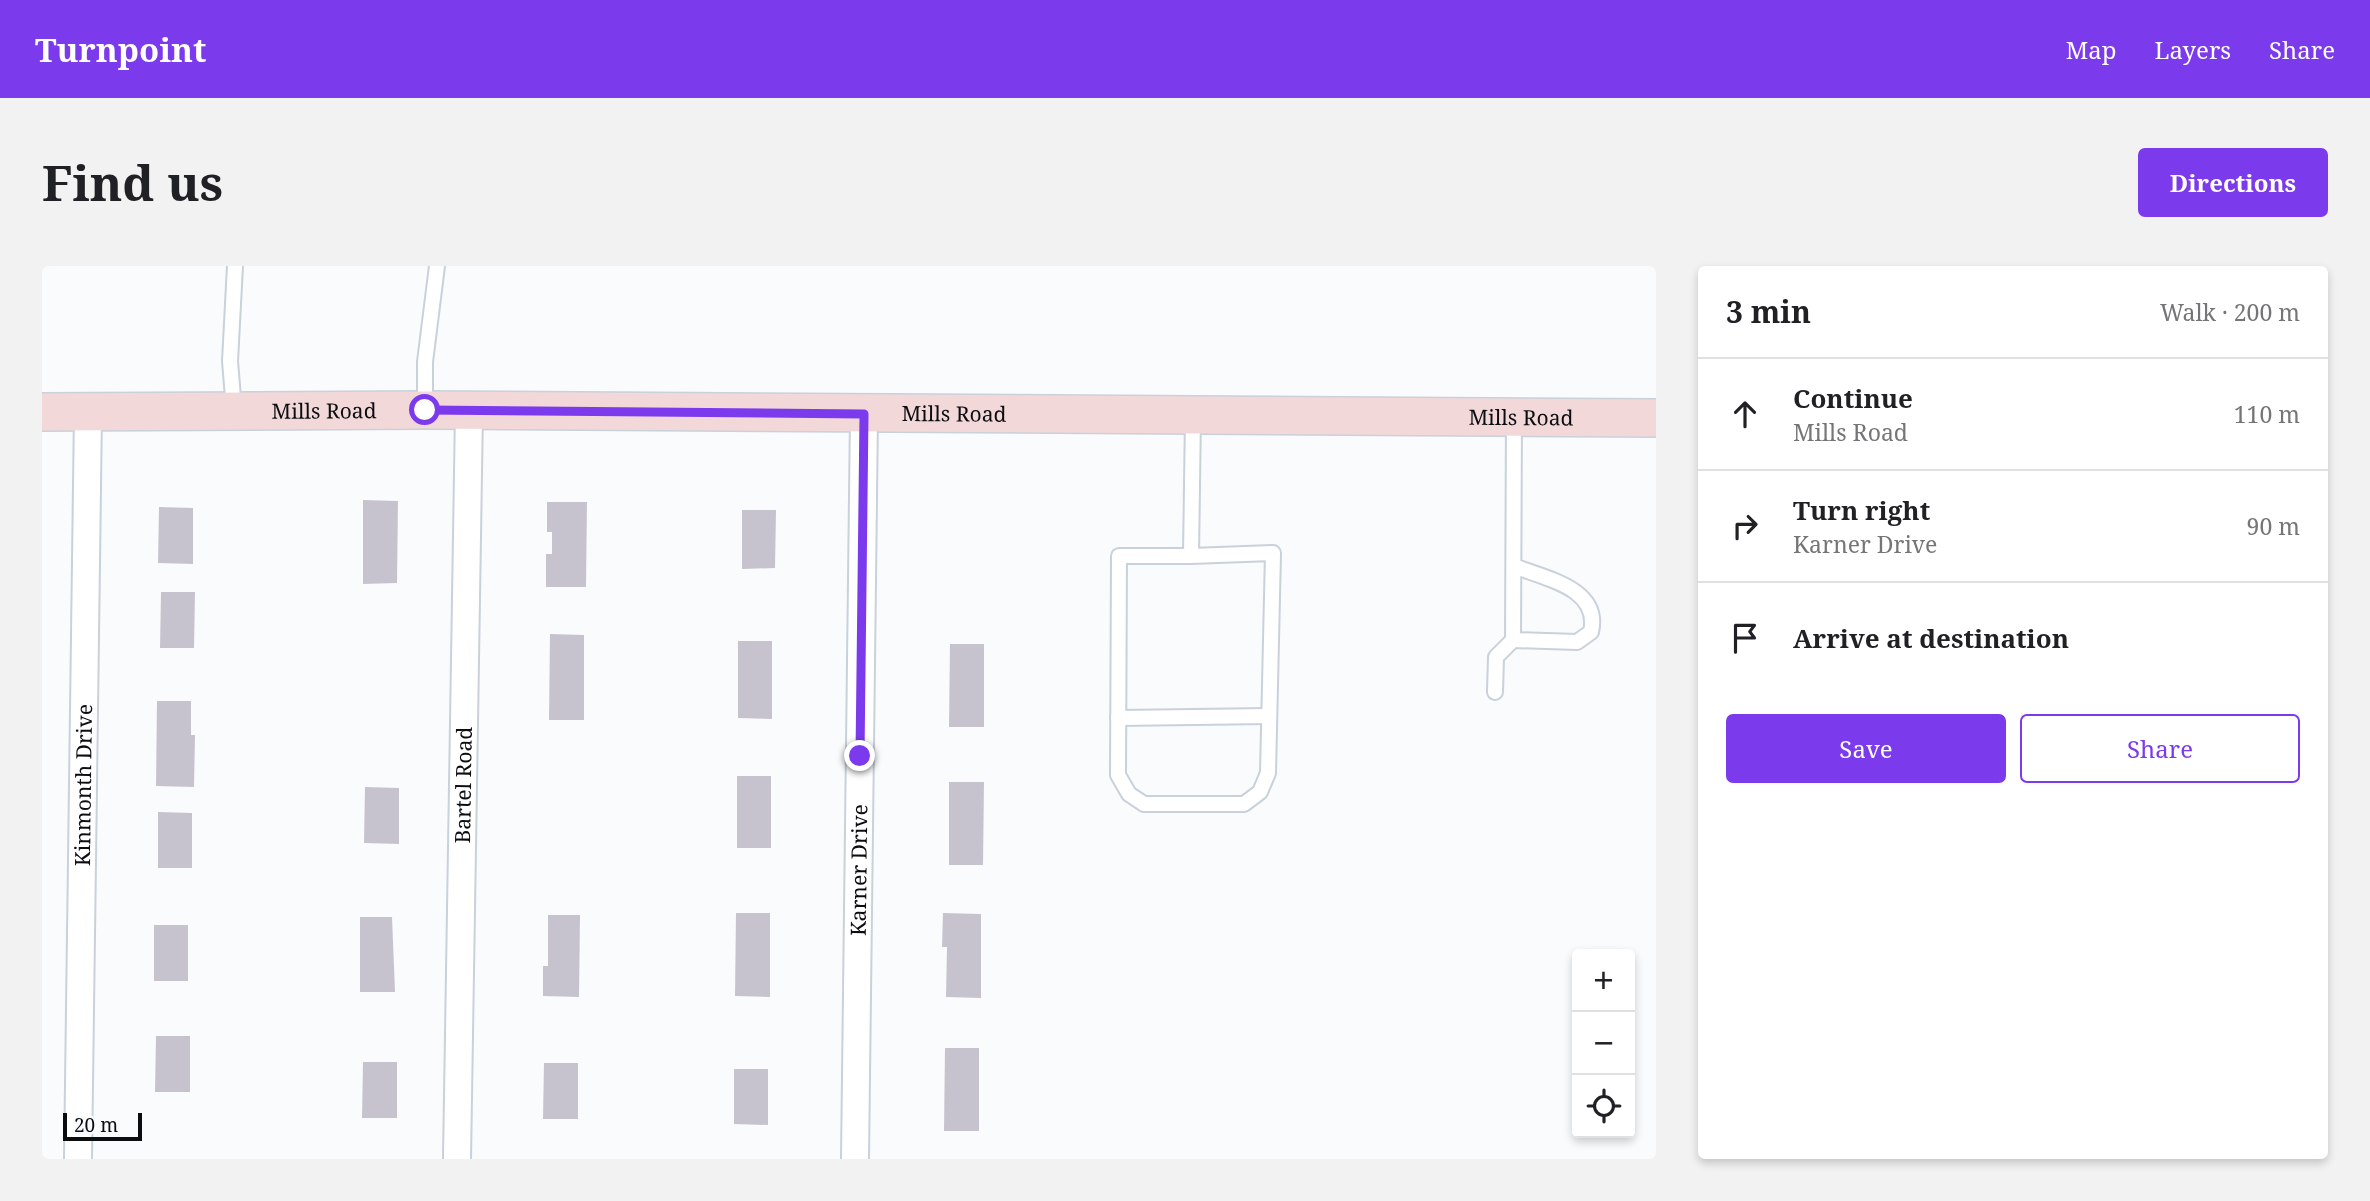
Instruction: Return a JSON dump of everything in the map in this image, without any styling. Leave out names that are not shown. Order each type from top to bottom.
[{"type":"street","name":"Mills Road","points":[[42,412],[425,410],[1656,418]]},
{"type":"street","name":"Bartel Road","points":[[457,1159],[469,411]]},
{"type":"street","name":"Kinmonth Drive","points":[[78,1159],[88,412]]},
{"type":"street","name":"Karner Drive","points":[[855,1159],[864,414]]},
{"type":"lane","points":[[234,410],[230,361],[235,266]]},
{"type":"lane","points":[[425,410],[425,362],[437,266]]},
{"type":"lane","points":[[1191,556],[1193,415]]},
{"type":"lane","points":[[1495,692],[1496,657],[1513,640],[1514,417]]},
{"type":"lane","points":[[1273,553],[1269,716],[1268,773],[1261,792],[1244,804],[1144,804],[1129,794],[1118,775],[1119,556],[1273,553]]},
{"type":"lane","points":[[1513,640],[1577,642],[1591,632],[1594,617],[1589,602],[1574,590],[1514,566]]},
{"type":"lane","points":[[1118,718],[1269,716]]},
{"type":"building","points":[[363,500],[398,501],[397,583],[363,584]]},
{"type":"building","points":[[547,502],[587,502],[586,587],[546,587],[546,554],[552,554],[552,532],[547,532]]},
{"type":"building","points":[[159,507],[193,508],[193,564],[158,563]]},
{"type":"building","points":[[742,510],[776,510],[775,568],[742,569]]},
{"type":"building","points":[[161,592],[195,592],[194,648],[160,648]]},
{"type":"building","points":[[550,634],[584,635],[584,720],[549,720]]},
{"type":"building","points":[[738,641],[772,641],[772,719],[738,718]]},
{"type":"building","points":[[950,644],[984,644],[984,727],[949,727]]},
{"type":"building","points":[[157,701],[191,701],[191,735],[195,735],[194,787],[156,786]]},
{"type":"building","points":[[737,776],[771,776],[771,848],[737,848]]},
{"type":"building","points":[[949,782],[984,782],[983,865],[949,865]]},
{"type":"building","points":[[365,787],[399,788],[399,844],[364,843]]},
{"type":"building","points":[[158,812],[192,813],[192,868],[158,868]]},
{"type":"building","points":[[736,913],[770,913],[770,997],[735,996]]},
{"type":"building","points":[[943,913],[981,914],[981,998],[946,997],[947,947],[942,947]]},
{"type":"building","points":[[548,915],[580,915],[579,997],[543,996],[543,966],[548,966]]},
{"type":"building","points":[[360,917],[392,917],[395,992],[360,992]]},
{"type":"building","points":[[154,925],[188,925],[188,981],[154,981]]},
{"type":"building","points":[[156,1036],[190,1036],[190,1092],[155,1092]]},
{"type":"building","points":[[945,1048],[979,1048],[979,1131],[944,1131]]},
{"type":"building","points":[[363,1062],[397,1062],[397,1118],[362,1118]]},
{"type":"building","points":[[544,1063],[578,1063],[578,1119],[543,1119]]},
{"type":"building","points":[[734,1069],[768,1069],[768,1125],[734,1124]]},
{"type":"route","points":[[425,410],[864,414],[860,756]]}]
